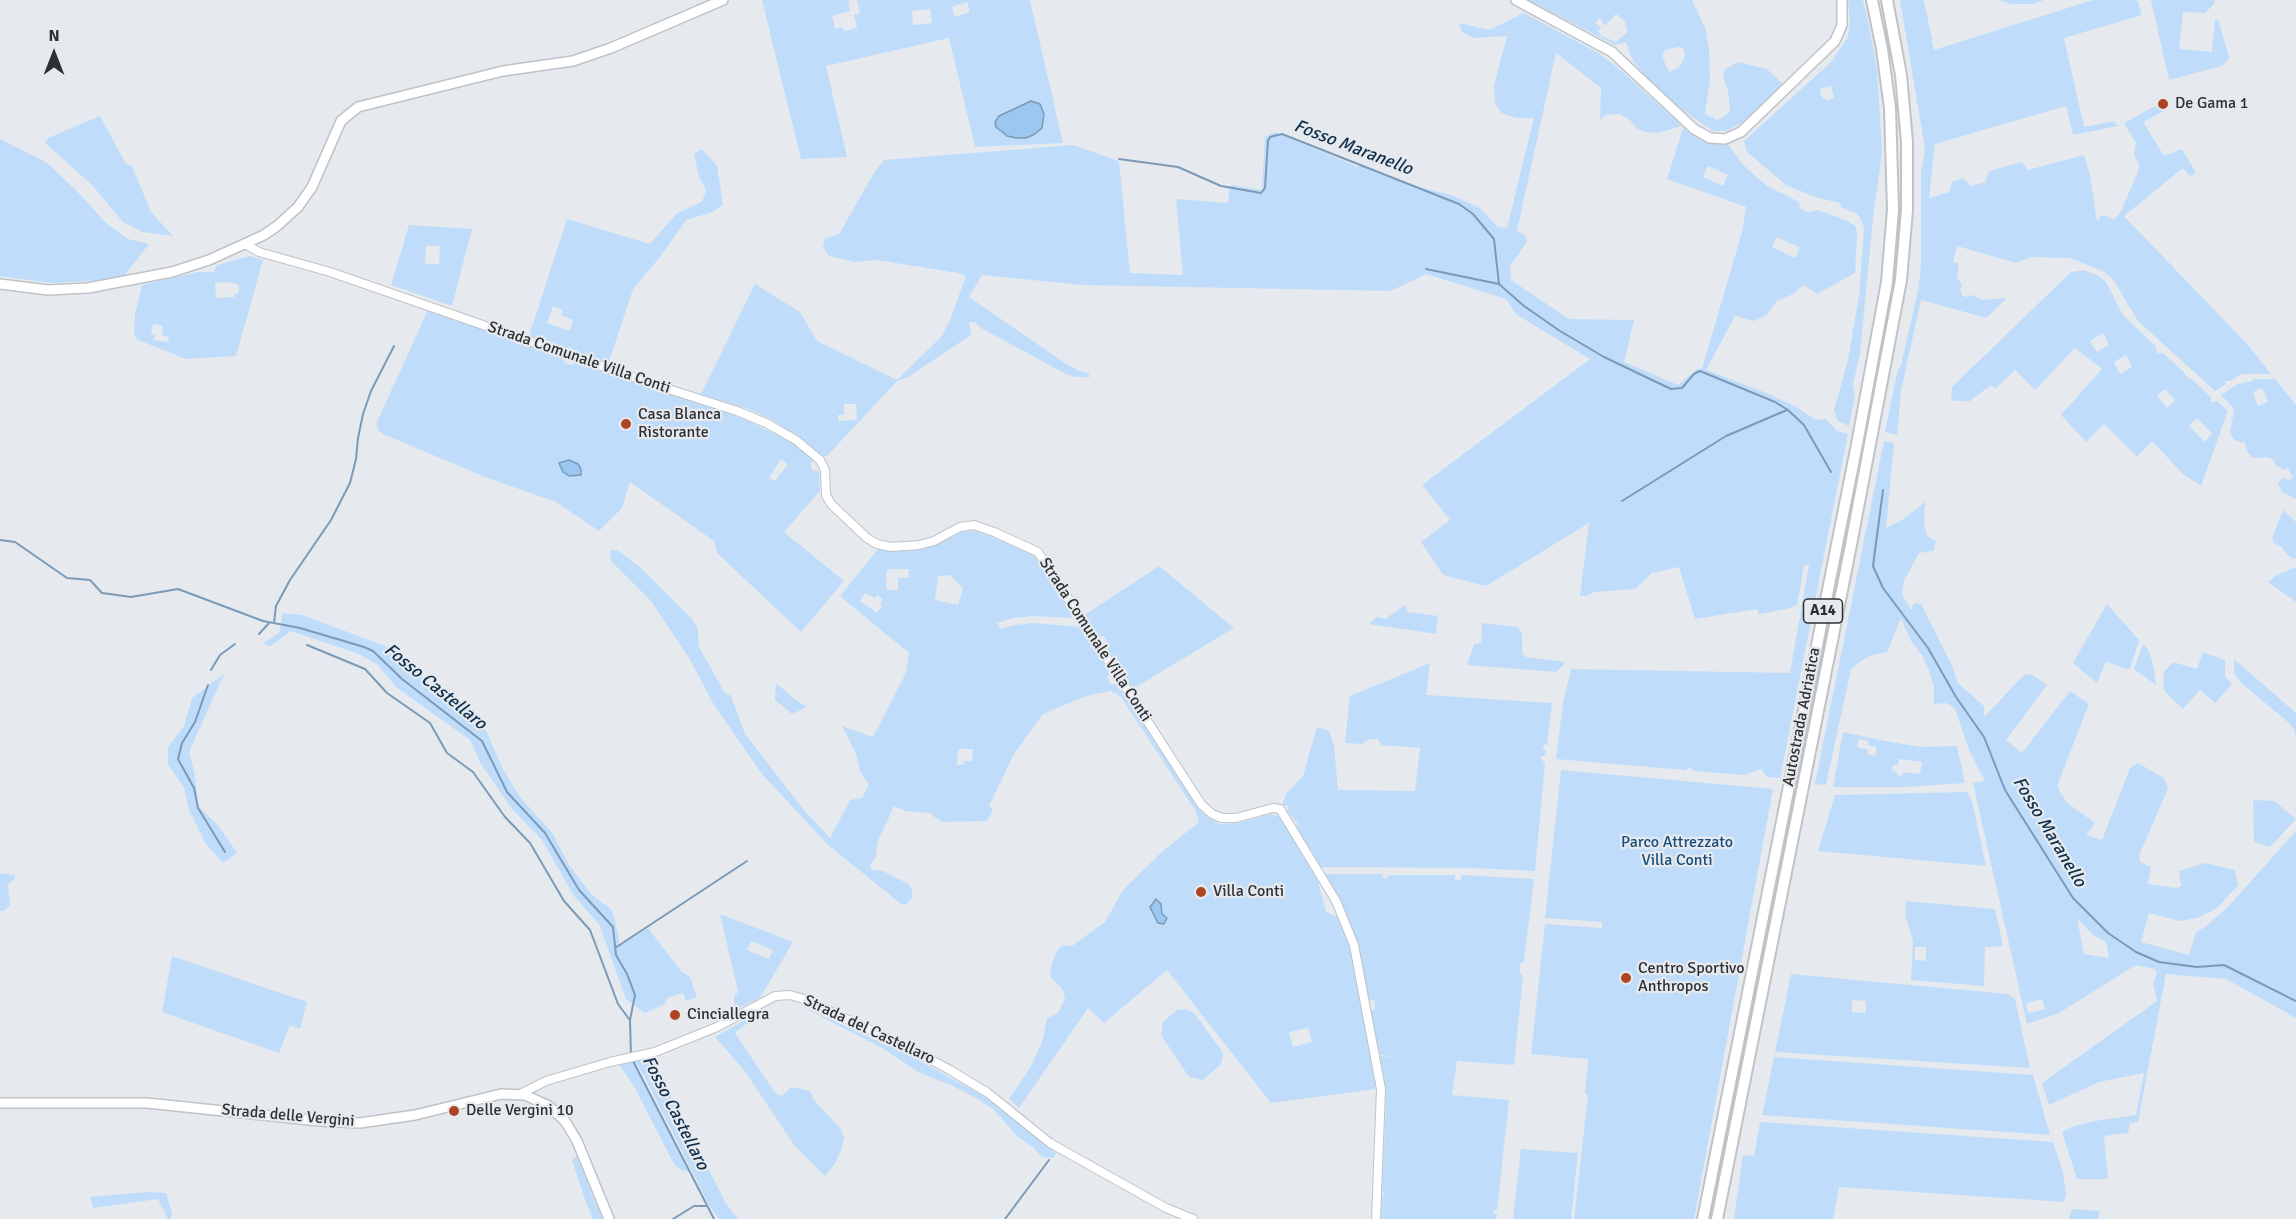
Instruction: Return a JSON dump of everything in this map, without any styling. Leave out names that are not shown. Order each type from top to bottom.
[{"type":"highway","name":"Autostrada Adriatica","points":[[1703,1219],[1887,282],[1893,210],[1890,108],[1882,49],[1872,0]]},
{"type":"highway","name":"Autostrada Adriatica","points":[[1718,1219],[1901,280],[1907,210],[1906,133],[1901,75],[1887,0]]},
{"type":"main road","points":[[0,284],[48,290],[88,288],[172,272],[213,258],[278,226],[298,207],[312,187],[341,121],[358,106],[503,71],[573,62],[723,0]]},
{"type":"main road","points":[[1516,0],[1612,52],[1694,129],[1710,138],[1725,139],[1741,132],[1835,41],[1842,25],[1842,0]]},
{"type":"main road","name":"Strada delle Vergini","points":[[0,1103],[147,1103],[319,1121],[360,1123],[414,1114],[501,1094],[520,1094],[540,1101],[565,1121],[577,1141],[609,1219]]},
{"type":"street","name":"Strada Comunale Villa Conti","points":[[245,244],[259,252],[330,272],[737,411],[766,423],[796,440],[820,460],[825,470],[826,495],[831,504],[867,538],[877,544],[891,547],[919,545],[934,541],[969,525],[994,532],[1038,552],[1201,804],[1212,814],[1222,818],[1236,818],[1273,808],[1280,809],[1336,901],[1354,945],[1381,1089],[1376,1219]]},
{"type":"street","name":"Strada del Castellaro","points":[[520,1094],[546,1081],[655,1052],[717,1027],[775,996],[796,996],[913,1050],[950,1070],[988,1093],[1050,1143],[1166,1208],[1192,1219]]},
{"type":"green space","points":[[762,0],[853,0],[848,1],[850,11],[832,16],[835,29],[843,27],[844,31],[857,28],[854,15],[860,13],[857,0],[1030,0],[1063,143],[975,147],[949,38],[826,66],[847,157],[801,159]],"holes":[[[967,2],[970,12],[955,17],[952,7]],[[930,9],[932,23],[913,25],[912,11]],[[1028,102],[1026,138],[1007,136],[1000,132],[999,116]]]},
{"type":"green space","points":[[1528,0],[1692,0],[1706,30],[1709,49],[1710,80],[1705,114],[1717,120],[1730,111],[1728,91],[1723,76],[1725,69],[1738,62],[1767,69],[1784,85],[1748,120],[1726,131],[1713,131],[1666,99],[1632,59],[1626,42],[1615,45]],"holes":[[[1616,14],[1625,22],[1627,32],[1616,42],[1601,36],[1598,31],[1601,28],[1595,23],[1600,18],[1605,26]],[[1683,48],[1685,54],[1683,61],[1678,68],[1669,72],[1662,56],[1665,50]]]},
{"type":"green space","points":[[1848,0],[1863,0],[1877,69],[1882,152],[1873,218],[1860,354],[1853,384],[1855,395],[1849,426],[1838,421],[1834,410],[1848,360],[1859,295],[1864,229],[1861,219],[1857,214],[1841,207],[1840,203],[1815,197],[1786,185],[1747,152],[1744,141],[1831,62],[1848,37],[1850,23]],"holes":[[[1831,86],[1834,98],[1827,101],[1826,98],[1822,99],[1820,89]]]},
{"type":"green space","points":[[1900,0],[1924,0],[1934,50],[2093,0],[2134,0],[2138,2],[2142,15],[2064,38],[2084,127],[2114,121],[2118,126],[2073,135],[2066,106],[1935,144],[1929,198],[1949,192],[1952,182],[1963,178],[1971,186],[1985,182],[1989,171],[2022,162],[2028,170],[2084,155],[2090,175],[2097,222],[2101,216],[2114,220],[2120,213],[2138,172],[2139,164],[2134,155],[2136,143],[2124,123],[2159,104],[2163,105],[2164,111],[2143,122],[2164,156],[2182,149],[2196,173],[2190,176],[2183,168],[2124,216],[2248,345],[2271,374],[2242,374],[2230,381],[2225,381],[2226,384],[2215,391],[2138,321],[2112,278],[2104,272],[2071,258],[2031,257],[2016,263],[1957,246],[1953,262],[1959,263],[1957,277],[1962,285],[1960,289],[1962,295],[1966,297],[1973,295],[1982,300],[2007,298],[1986,318],[1921,300],[1901,391],[1897,435],[1885,432],[1918,291],[1921,266],[1921,172],[1925,149]]},
{"type":"green space","points":[[1999,0],[2044,0],[2033,4],[2010,4]]},
{"type":"green space","points":[[2151,0],[2214,0],[2215,3],[2205,13],[2183,12],[2179,49],[2212,52],[2215,20],[2219,21],[2229,58],[2222,66],[2169,80]]},
{"type":"green space","points":[[1524,13],[1600,54],[1682,126],[1658,133],[1637,129],[1630,120],[1620,114],[1605,115],[1600,120],[1601,88],[1556,53],[1517,231],[1525,235],[1527,242],[1510,266],[1511,280],[1569,319],[1634,320],[1624,362],[1678,385],[1697,369],[1702,369],[1742,232],[1746,207],[1667,179],[1683,128],[1702,141],[1728,144],[1744,166],[1767,186],[1799,202],[1800,208],[1808,212],[1817,210],[1848,221],[1856,227],[1855,273],[1817,294],[1804,285],[1793,294],[1777,301],[1767,315],[1754,321],[1735,316],[1706,370],[1769,394],[1816,420],[1826,419],[1837,431],[1848,434],[1780,778],[1767,777],[1761,769],[1745,775],[1693,771],[1690,767],[1685,770],[1556,759],[1563,703],[1571,669],[1790,673],[1809,565],[1804,565],[1797,605],[1759,614],[1757,609],[1695,619],[1679,567],[1652,573],[1635,589],[1594,592],[1587,596],[1580,596],[1589,523],[1486,586],[1443,575],[1421,542],[1450,520],[1422,485],[1590,359],[1517,315],[1506,299],[1426,274],[1391,291],[1082,285],[982,275],[969,297],[1065,363],[1088,373],[1090,377],[1075,377],[1064,373],[981,328],[975,322],[969,322],[971,335],[908,377],[897,381],[827,456],[821,456],[773,420],[748,409],[701,394],[755,284],[800,312],[817,341],[897,380],[941,337],[950,320],[966,276],[877,260],[855,262],[829,256],[823,247],[825,239],[839,234],[884,160],[1073,145],[1119,161],[1130,273],[1183,275],[1176,199],[1228,203],[1230,185],[1262,190],[1265,137],[1275,132],[1358,167],[1359,165],[1419,187],[1451,195],[1480,208],[1498,227],[1507,228],[1534,118],[1516,118],[1501,113],[1495,103],[1494,86],[1507,36],[1473,38],[1462,32],[1459,23],[1489,30]],"holes":[[[1708,166],[1728,175],[1723,186],[1703,177]],[[1777,237],[1800,248],[1795,258],[1772,247]],[[844,404],[856,404],[857,420],[838,421],[838,415],[844,415]]]},
{"type":"green space","points":[[100,116],[126,164],[132,166],[151,212],[173,236],[143,232],[123,222],[92,185],[45,143],[48,138]]},
{"type":"green space","points":[[0,139],[46,162],[106,223],[128,239],[149,244],[124,276],[50,283],[0,276]]},
{"type":"green space","points":[[702,149],[717,166],[723,204],[713,212],[686,220],[660,257],[633,289],[608,365],[580,354],[577,350],[574,352],[569,347],[567,350],[548,340],[545,342],[529,336],[567,219],[650,244],[677,213],[702,202],[706,190],[699,177],[694,154]],"holes":[[[553,306],[563,310],[561,315],[573,320],[570,331],[547,323]]]},
{"type":"green space","points":[[409,225],[472,229],[452,306],[391,285]],"holes":[[[426,246],[440,246],[439,264],[425,264]]]},
{"type":"green space","points":[[250,256],[263,260],[236,356],[186,359],[138,340],[134,335],[135,314],[142,285],[198,272],[214,272],[217,265]],"holes":[[[215,283],[238,284],[239,293],[234,297],[216,298]],[[153,324],[163,326],[162,335],[169,337],[168,342],[154,340],[155,335],[151,334]]]},
{"type":"green space","points":[[2083,270],[2099,276],[2106,282],[2123,315],[2156,347],[2157,353],[2163,353],[2211,397],[2211,402],[2217,401],[2228,411],[2201,486],[2182,473],[2152,441],[2137,457],[2104,424],[2086,442],[2061,415],[2102,369],[2075,348],[2035,390],[2015,370],[1995,389],[1991,385],[1970,401],[1954,401],[1951,397],[1952,387],[2071,272]],"holes":[[[2103,333],[2109,345],[2097,352],[2090,341]],[[2126,355],[2132,367],[2120,374],[2114,362]],[[2165,389],[2175,400],[2167,408],[2157,396]],[[2197,418],[2212,433],[2205,442],[2189,426]]]},
{"type":"green space","points":[[428,310],[563,357],[564,363],[571,365],[575,362],[742,418],[795,444],[815,461],[811,462],[811,467],[813,471],[819,471],[820,491],[784,532],[844,581],[801,632],[717,553],[714,541],[630,482],[622,508],[599,531],[556,502],[485,477],[383,434],[378,430],[376,424]],"holes":[[[781,459],[788,464],[775,481],[769,478]]]},
{"type":"green space","points":[[2253,379],[2275,379],[2296,405],[2296,499],[2282,492],[2278,484],[2282,478],[2289,480],[2293,478],[2288,468],[2285,470],[2275,465],[2274,460],[2267,457],[2253,458],[2247,451],[2244,441],[2241,443],[2233,439],[2230,431],[2234,411],[2221,395],[2237,384],[2253,381]],"holes":[[[2262,388],[2268,402],[2258,406],[2253,392]]]},
{"type":"green space","points":[[1884,441],[1894,443],[1886,528],[1902,520],[1925,502],[1924,524],[1927,536],[1936,541],[1933,551],[1919,553],[1904,581],[1902,594],[1911,610],[1914,603],[1921,604],[1952,665],[1957,682],[1984,706],[1984,717],[2025,674],[2033,675],[2047,685],[2006,740],[2022,753],[2070,691],[2089,704],[2057,786],[2066,802],[2095,823],[2086,835],[2102,840],[2130,768],[2138,763],[2164,778],[2168,789],[2139,855],[2140,862],[2151,867],[2148,884],[2176,888],[2181,886],[2179,871],[2204,863],[2235,870],[2238,885],[2217,908],[2197,918],[2179,921],[2149,913],[2141,942],[2189,955],[2196,932],[2227,908],[2296,831],[2296,1018],[2226,979],[2166,974],[2138,1122],[2130,1123],[2128,1133],[2104,1136],[2108,1179],[2077,1179],[2062,1132],[2071,1127],[2095,1121],[2136,1115],[2144,1073],[2099,1082],[2049,1105],[2042,1083],[2157,1001],[2153,983],[2157,973],[2155,969],[2136,965],[2059,1013],[2027,1024],[1973,783],[1985,781],[1970,752],[1955,709],[1946,703],[1934,704],[1934,688],[1930,673],[1922,655],[1911,641],[1901,618],[1887,652],[1872,655],[1851,669],[1826,785],[1815,784]],"holes":[[[2077,918],[2093,935],[2106,942],[2109,958],[2084,954]],[[2042,999],[2045,1009],[2028,1013],[2026,1003]]]},
{"type":"green space","points":[[2283,510],[2296,522],[2296,558],[2293,559],[2282,547],[2274,543],[2272,538]]},
{"type":"green space","points":[[975,531],[1023,549],[1041,563],[1077,618],[1033,616],[1013,618],[997,623],[1000,629],[1033,623],[1081,627],[1110,673],[1107,678],[1111,684],[1118,684],[1200,811],[1219,824],[1239,823],[1270,814],[1282,817],[1318,881],[1326,912],[1339,917],[1352,951],[1376,1089],[1271,1103],[1167,970],[1104,1023],[1088,1008],[1019,1108],[1009,1099],[1030,1068],[1042,1042],[1047,1018],[1057,1014],[1065,999],[1063,990],[1050,976],[1052,962],[1058,949],[1064,945],[1072,946],[1105,922],[1123,890],[1164,850],[1199,822],[1195,810],[1121,697],[1111,691],[1086,696],[1043,714],[1014,754],[989,806],[993,809],[987,821],[942,822],[929,813],[906,811],[894,806],[877,843],[876,856],[870,866],[872,870],[883,871],[909,884],[912,889],[912,898],[906,904],[901,904],[827,844],[762,774],[714,705],[689,658],[651,601],[611,561],[610,550],[617,550],[640,567],[693,620],[698,630],[698,645],[724,692],[731,696],[745,734],[804,810],[830,838],[850,800],[862,798],[869,785],[860,771],[856,753],[842,726],[873,737],[906,673],[909,653],[840,596],[878,549],[906,551],[927,548],[962,532]],"holes":[[[889,569],[909,569],[908,578],[898,578],[898,590],[887,590],[886,573]],[[950,575],[963,589],[958,605],[935,600],[938,576]],[[865,593],[875,598],[877,595],[883,599],[880,604],[882,606],[877,613],[860,601]],[[958,749],[973,749],[972,761],[964,761],[963,765],[957,765]],[[1203,883],[1210,894],[1200,900],[1193,890]],[[1308,1028],[1312,1042],[1293,1047],[1289,1032]]]},
{"type":"green space","points":[[1159,566],[1234,628],[1131,690],[1123,677],[1128,673],[1125,668],[1119,671],[1104,648],[1106,640],[1103,636],[1098,637],[1085,618],[1086,614]]},
{"type":"green space","points":[[2296,567],[2296,602],[2268,582],[2277,575]]},
{"type":"green space","points":[[2107,604],[2139,640],[2130,669],[2108,662],[2097,683],[2073,663]]},
{"type":"green space","points":[[1405,605],[1408,612],[1438,616],[1436,634],[1369,624],[1377,617],[1385,619]]},
{"type":"green space","points":[[284,613],[302,615],[385,646],[444,698],[462,709],[478,713],[504,771],[520,797],[553,834],[569,865],[592,895],[612,910],[619,946],[648,928],[681,971],[690,977],[697,997],[686,1001],[683,993],[667,998],[665,1004],[645,1013],[626,999],[599,924],[574,896],[542,840],[512,809],[481,764],[470,740],[396,687],[378,665],[359,654],[291,631],[271,646],[263,644],[280,632]]},
{"type":"green space","points":[[1482,623],[1518,627],[1522,633],[1522,653],[1526,657],[1566,662],[1556,672],[1467,665],[1474,644],[1481,643]]},
{"type":"green space","points":[[2143,644],[2149,651],[2156,685],[2134,669]]},
{"type":"green space","points":[[2203,652],[2225,660],[2225,676],[2232,684],[2215,703],[2200,690],[2183,709],[2166,693],[2163,686],[2164,672],[2173,662],[2197,669]]},
{"type":"green space","points":[[2234,659],[2296,713],[2296,739],[2295,731],[2288,722],[2240,682],[2234,672]]},
{"type":"green space","points":[[1430,663],[1426,695],[1552,703],[1547,745],[1542,747],[1546,751],[1545,755],[1540,757],[1545,764],[1535,871],[1473,868],[1318,867],[1295,826],[1298,824],[1286,810],[1289,809],[1288,806],[1282,805],[1286,794],[1303,776],[1317,727],[1329,731],[1334,745],[1338,790],[1415,791],[1420,748],[1381,745],[1378,739],[1369,739],[1362,744],[1345,743],[1350,696]]},
{"type":"green space","points":[[224,674],[189,752],[199,807],[218,825],[237,853],[223,863],[206,844],[189,810],[184,787],[168,765],[168,747],[184,726],[192,698]]},
{"type":"green space","points":[[776,683],[807,707],[792,714],[775,700]]},
{"type":"green space","points":[[1843,732],[1921,747],[1957,746],[1965,783],[1906,787],[1833,787]],"holes":[[[1859,739],[1868,741],[1868,745],[1877,747],[1875,756],[1867,754],[1868,750],[1857,747]],[[1899,759],[1922,762],[1920,774],[1903,772],[1902,776],[1897,775],[1897,772],[1892,771],[1893,765],[1898,765]]]},
{"type":"green space","name":"Parco Attrezzato Villa Conti","points":[[1561,770],[1773,789],[1694,1219],[1574,1219],[1588,1095],[1585,1094],[1588,1059],[1531,1054],[1545,924],[1602,928],[1602,922],[1545,918]]},
{"type":"green space","points":[[1967,792],[1972,801],[1986,866],[1818,851],[1835,795]]},
{"type":"green space","points":[[2253,800],[2274,801],[2296,819],[2270,847],[2254,842]]},
{"type":"green space","points":[[0,873],[14,875],[15,878],[8,885],[10,905],[4,911],[0,911]]},
{"type":"green space","points":[[1323,874],[1382,874],[1384,879],[1389,875],[1455,875],[1455,880],[1461,880],[1461,875],[1534,879],[1524,961],[1520,964],[1520,972],[1523,976],[1514,1065],[1457,1061],[1452,1095],[1509,1100],[1497,1210],[1493,1213],[1497,1215],[1496,1219],[1381,1219],[1382,1196],[1385,1194],[1382,1191],[1386,1090],[1380,1056],[1399,1057],[1380,1055],[1370,1011],[1375,1009],[1375,1001],[1368,999],[1357,942],[1342,903]]},
{"type":"green space","points":[[1906,901],[1995,909],[2003,946],[1985,947],[1984,986],[1911,980],[1913,940],[1905,916]],"holes":[[[1915,947],[1926,947],[1926,961],[1915,960]]]},
{"type":"green space","points":[[720,914],[793,942],[760,998],[735,1010],[734,997],[738,992]],"holes":[[[751,941],[773,950],[769,959],[747,950]]]},
{"type":"green space","points":[[172,956],[307,1002],[300,1029],[290,1025],[279,1053],[162,1012]]},
{"type":"green space","points":[[1791,974],[2008,994],[2015,999],[2030,1068],[1775,1052]],"holes":[[[1852,1000],[1866,1001],[1866,1013],[1852,1012]]]},
{"type":"green space","points":[[799,1005],[909,1055],[985,1097],[1056,1153],[1053,1158],[1042,1157],[1033,1147],[1018,1137],[993,1109],[976,1098],[918,1072],[884,1049]]},
{"type":"green space","points":[[765,1009],[735,1033],[776,1094],[782,1096],[791,1087],[810,1091],[814,1100],[840,1128],[844,1137],[841,1151],[825,1176],[794,1145],[744,1070],[715,1037]]},
{"type":"green space","points":[[1186,1009],[1194,1013],[1223,1055],[1221,1064],[1203,1080],[1189,1077],[1161,1035],[1163,1022],[1177,1010]]},
{"type":"green space","points":[[648,1054],[650,1062],[663,1082],[727,1205],[738,1219],[719,1219],[709,1205],[635,1062],[636,1057]]},
{"type":"green space","points":[[1774,1057],[2033,1075],[2050,1135],[1762,1115]]},
{"type":"green space","points":[[631,1061],[690,1172],[681,1170],[674,1164],[635,1088],[619,1064]]},
{"type":"green space","points":[[1760,1122],[2053,1142],[2063,1172],[2066,1194],[2064,1202],[1839,1187],[1833,1219],[1734,1219],[1743,1155],[1754,1156]]},
{"type":"green space","points":[[1521,1149],[1578,1153],[1571,1219],[1513,1219]]},
{"type":"green space","points":[[577,1156],[603,1219],[593,1219],[572,1160]]},
{"type":"green space","points":[[148,1192],[166,1193],[172,1214],[170,1219],[158,1199],[93,1208],[90,1197]]},
{"type":"green space","points":[[2072,1209],[2100,1211],[2098,1219],[2069,1219]]},
{"type":"shaded area","points":[[1031,101],[1040,104],[1044,114],[1042,128],[1035,134],[1026,138],[1016,138],[1007,136],[996,127],[995,122],[999,116]]},
{"type":"shaded area","points":[[569,460],[578,464],[581,475],[569,476],[563,472],[559,463]]},
{"type":"shaded area","points":[[1156,899],[1161,904],[1162,914],[1167,918],[1164,924],[1158,923],[1150,907]]},
{"type":"waterway","name":"Fosso Maranello","points":[[1119,159],[1178,167],[1221,186],[1261,193],[1265,188],[1268,141],[1270,137],[1282,134],[1459,204],[1473,214],[1494,239],[1499,284]]},
{"type":"waterway","name":"Fosso Maranello","points":[[1426,269],[1499,284],[1524,306],[1560,331],[1604,357],[1671,389],[1682,388],[1694,374],[1700,371],[1775,402],[1788,410],[1804,425],[1831,472]]},
{"type":"waterway","points":[[274,623],[276,606],[290,580],[331,520],[350,483],[363,414],[371,391],[394,346]]},
{"type":"waterway","points":[[1622,501],[1726,436],[1787,410]]},
{"type":"waterway","name":"Fosso Maranello","points":[[1883,490],[1873,566],[1883,588],[1928,648],[1956,697],[1984,737],[2005,790],[2073,898],[2108,933],[2136,952],[2159,962],[2197,967],[2224,965],[2296,1001]]},
{"type":"waterway","name":"Fosso Castellaro","points":[[0,540],[15,542],[67,578],[90,580],[102,593],[131,597],[178,589],[263,621],[300,628],[364,647],[373,651],[402,679],[482,741],[507,792],[545,833],[579,890],[613,927],[616,955],[635,995],[630,1020],[631,1057],[714,1219]]},
{"type":"waterway","points":[[259,634],[269,623]]},
{"type":"waterway","points":[[211,670],[220,655],[235,644]]},
{"type":"waterway","points":[[307,645],[365,669],[387,693],[430,723],[447,753],[473,772],[505,817],[530,843],[564,901],[590,930],[618,1004],[629,1019]]},
{"type":"waterway","points":[[208,685],[195,722],[182,743],[178,759],[194,788],[198,808],[225,852]]},
{"type":"waterway","points":[[615,948],[747,861]]},
{"type":"waterway","points":[[1005,1219],[1049,1160]]},
{"type":"waterway","points":[[673,1219],[694,1206],[706,1206]]},
{"type":"place","name":"De Gama 1","points":[[2163,104]]},
{"type":"place","name":"Casa Blanca Ristorante","points":[[626,424]]},
{"type":"place","name":"Villa Conti","points":[[1201,892]]},
{"type":"place","name":"Centro Sportivo Anthropos","points":[[1626,978]]},
{"type":"place","name":"Cinciallegra","points":[[675,1015]]},
{"type":"place","name":"Delle Vergini 10","points":[[454,1111]]}]
